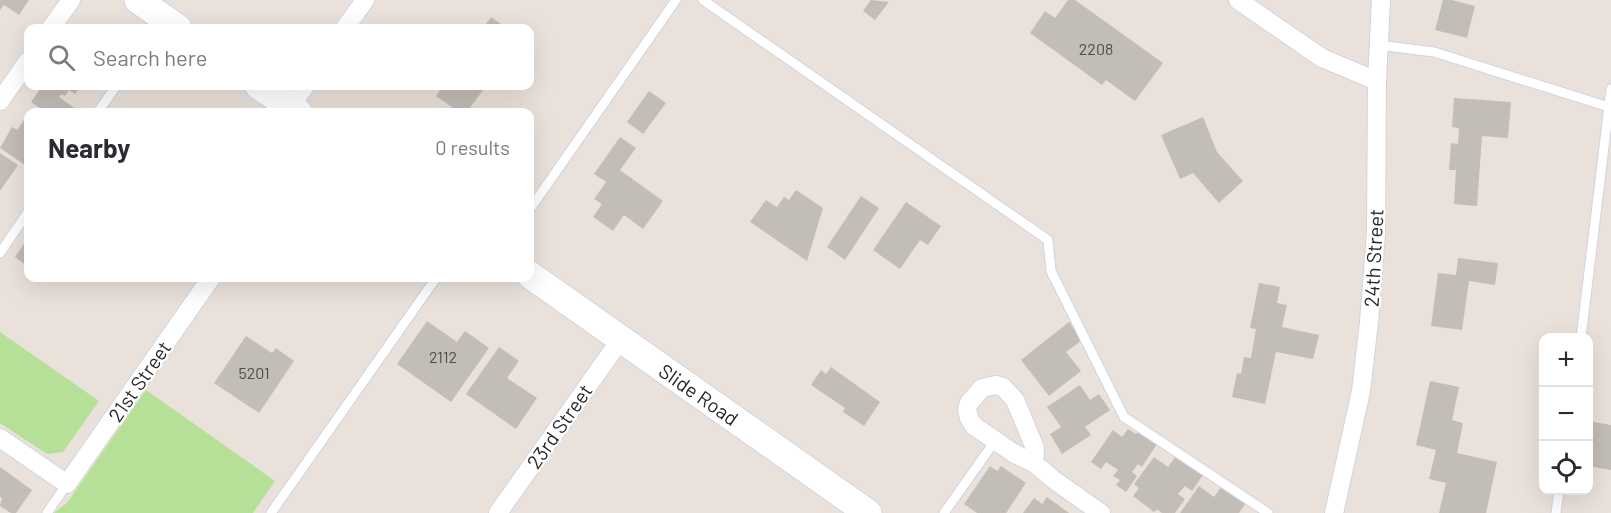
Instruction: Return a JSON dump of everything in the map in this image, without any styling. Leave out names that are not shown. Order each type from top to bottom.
[{"type":"main road","points":[[138,0],[165,24]]},
{"type":"main road","points":[[270,90],[298,102]]},
{"type":"main road","name":"Slide Road","points":[[534,278],[868,513]]},
{"type":"street","points":[[54,24],[71,0]]},
{"type":"street","points":[[348,24],[365,0]]},
{"type":"street","points":[[1238,0],[1322,58],[1377,81]]},
{"type":"street","name":"24th Street","points":[[1334,513],[1361,391],[1369,322],[1376,233],[1377,81],[1381,0]]},
{"type":"street","points":[[0,101],[24,67]]},
{"type":"street","name":"21st Street","points":[[67,484],[208,282]]},
{"type":"street","name":"23rd Street","points":[[498,513],[621,339]]},
{"type":"street","points":[[1034,464],[1035,448],[1015,400],[1003,387],[996,385],[981,388],[967,409],[974,426],[1034,464],[1101,513]]},
{"type":"street","points":[[0,438],[67,484]]},
{"type":"lane","points":[[534,203],[676,0]]},
{"type":"lane","points":[[703,0],[1048,240],[1051,271],[1124,417],[1268,513]]},
{"type":"lane","points":[[1378,45],[1434,52],[1609,107]]},
{"type":"lane","points":[[1582,333],[1611,89]]},
{"type":"lane","points":[[101,108],[113,90]]},
{"type":"lane","points":[[0,253],[24,218]]},
{"type":"lane","points":[[271,513],[433,282]]},
{"type":"lane","points":[[944,513],[995,441]]},
{"type":"lane","points":[[47,513],[67,484]]},
{"type":"lane","points":[[1556,513],[1558,495]]},
{"type":"green space","points":[[0,332],[99,401],[63,452],[47,454],[0,423]]},
{"type":"green space","points":[[146,390],[275,481],[253,513],[54,513],[67,503]]},
{"type":"building","points":[[0,0],[29,0],[19,15],[4,5],[0,10]]},
{"type":"building","points":[[871,0],[889,2],[875,20],[863,11]]},
{"type":"building","points":[[1068,0],[1075,0],[1163,63],[1135,101],[1106,80],[1102,85],[1030,33],[1045,11],[1055,18]]},
{"type":"building","points":[[1443,0],[1475,6],[1467,38],[1435,30]]},
{"type":"building","points":[[491,17],[501,24],[486,24]]},
{"type":"building","points":[[39,90],[69,90],[65,96],[62,94],[59,97],[75,108],[40,108],[31,102]]},
{"type":"building","points":[[440,90],[483,90],[470,108],[453,108],[436,96]]},
{"type":"building","points":[[649,91],[666,103],[643,134],[627,122]]},
{"type":"building","points":[[1454,98],[1511,102],[1508,138],[1482,136],[1477,206],[1454,204],[1456,170],[1449,170],[1451,143],[1458,144],[1459,128],[1452,127]]},
{"type":"building","points":[[1203,117],[1217,152],[1243,181],[1219,203],[1193,173],[1180,179],[1161,135]]},
{"type":"building","points":[[24,120],[24,164],[0,148],[12,127],[17,130]]},
{"type":"building","points":[[620,137],[636,148],[620,170],[663,201],[643,229],[624,215],[613,231],[593,217],[602,204],[594,199],[606,182],[594,174]]},
{"type":"building","points":[[0,153],[18,165],[0,191]]},
{"type":"building","points":[[796,190],[823,208],[807,261],[750,222],[766,200],[777,207],[784,197],[789,200]]},
{"type":"building","points":[[861,196],[879,208],[845,260],[827,247]]},
{"type":"building","points":[[906,202],[941,226],[928,245],[920,240],[900,269],[873,250]]},
{"type":"building","points":[[24,244],[24,264],[15,257]]},
{"type":"building","points":[[1458,258],[1498,263],[1495,285],[1469,281],[1462,330],[1431,326],[1438,273],[1456,275]]},
{"type":"building","points":[[1259,283],[1280,287],[1277,303],[1287,305],[1282,327],[1319,335],[1313,359],[1276,352],[1265,404],[1232,397],[1237,373],[1241,374],[1244,357],[1251,358],[1256,329],[1250,328]]},
{"type":"building","points":[[427,321],[457,342],[465,331],[489,348],[451,402],[397,364]]},
{"type":"building","points":[[1069,322],[1082,340],[1066,352],[1081,371],[1049,396],[1021,360]]},
{"type":"building","points":[[246,336],[272,353],[276,348],[294,361],[259,413],[214,383]]},
{"type":"building","points":[[499,347],[519,361],[507,378],[537,398],[516,429],[466,394]]},
{"type":"building","points":[[831,367],[880,402],[864,426],[843,412],[845,408],[811,385],[821,370],[826,374]]},
{"type":"building","points":[[1430,381],[1459,387],[1452,420],[1463,423],[1457,453],[1497,462],[1486,513],[1439,513],[1446,483],[1429,479],[1436,450],[1416,445]]},
{"type":"building","points":[[1080,385],[1090,400],[1099,394],[1110,410],[1085,427],[1091,435],[1062,454],[1050,434],[1061,427],[1047,407]]},
{"type":"building","points":[[1593,422],[1611,425],[1611,470],[1593,467]]},
{"type":"building","points":[[1128,429],[1136,434],[1139,431],[1157,444],[1142,467],[1138,464],[1132,472],[1137,476],[1126,492],[1116,485],[1120,480],[1113,476],[1118,470],[1106,462],[1101,469],[1091,462],[1113,430],[1122,437]]},
{"type":"building","points":[[1176,456],[1203,475],[1192,491],[1185,486],[1178,494],[1185,499],[1175,513],[1162,513],[1157,509],[1154,512],[1133,496],[1139,488],[1134,484],[1154,457],[1168,467]]},
{"type":"building","points":[[990,466],[997,471],[1001,466],[1026,483],[1006,513],[977,513],[964,504]]},
{"type":"building","points":[[0,467],[32,490],[16,513],[11,513],[0,506],[2,498],[0,497]]},
{"type":"building","points":[[1199,486],[1214,497],[1222,486],[1246,503],[1239,513],[1180,513]]},
{"type":"building","points":[[1047,497],[1069,513],[1023,513],[1034,498],[1042,504]]}]
